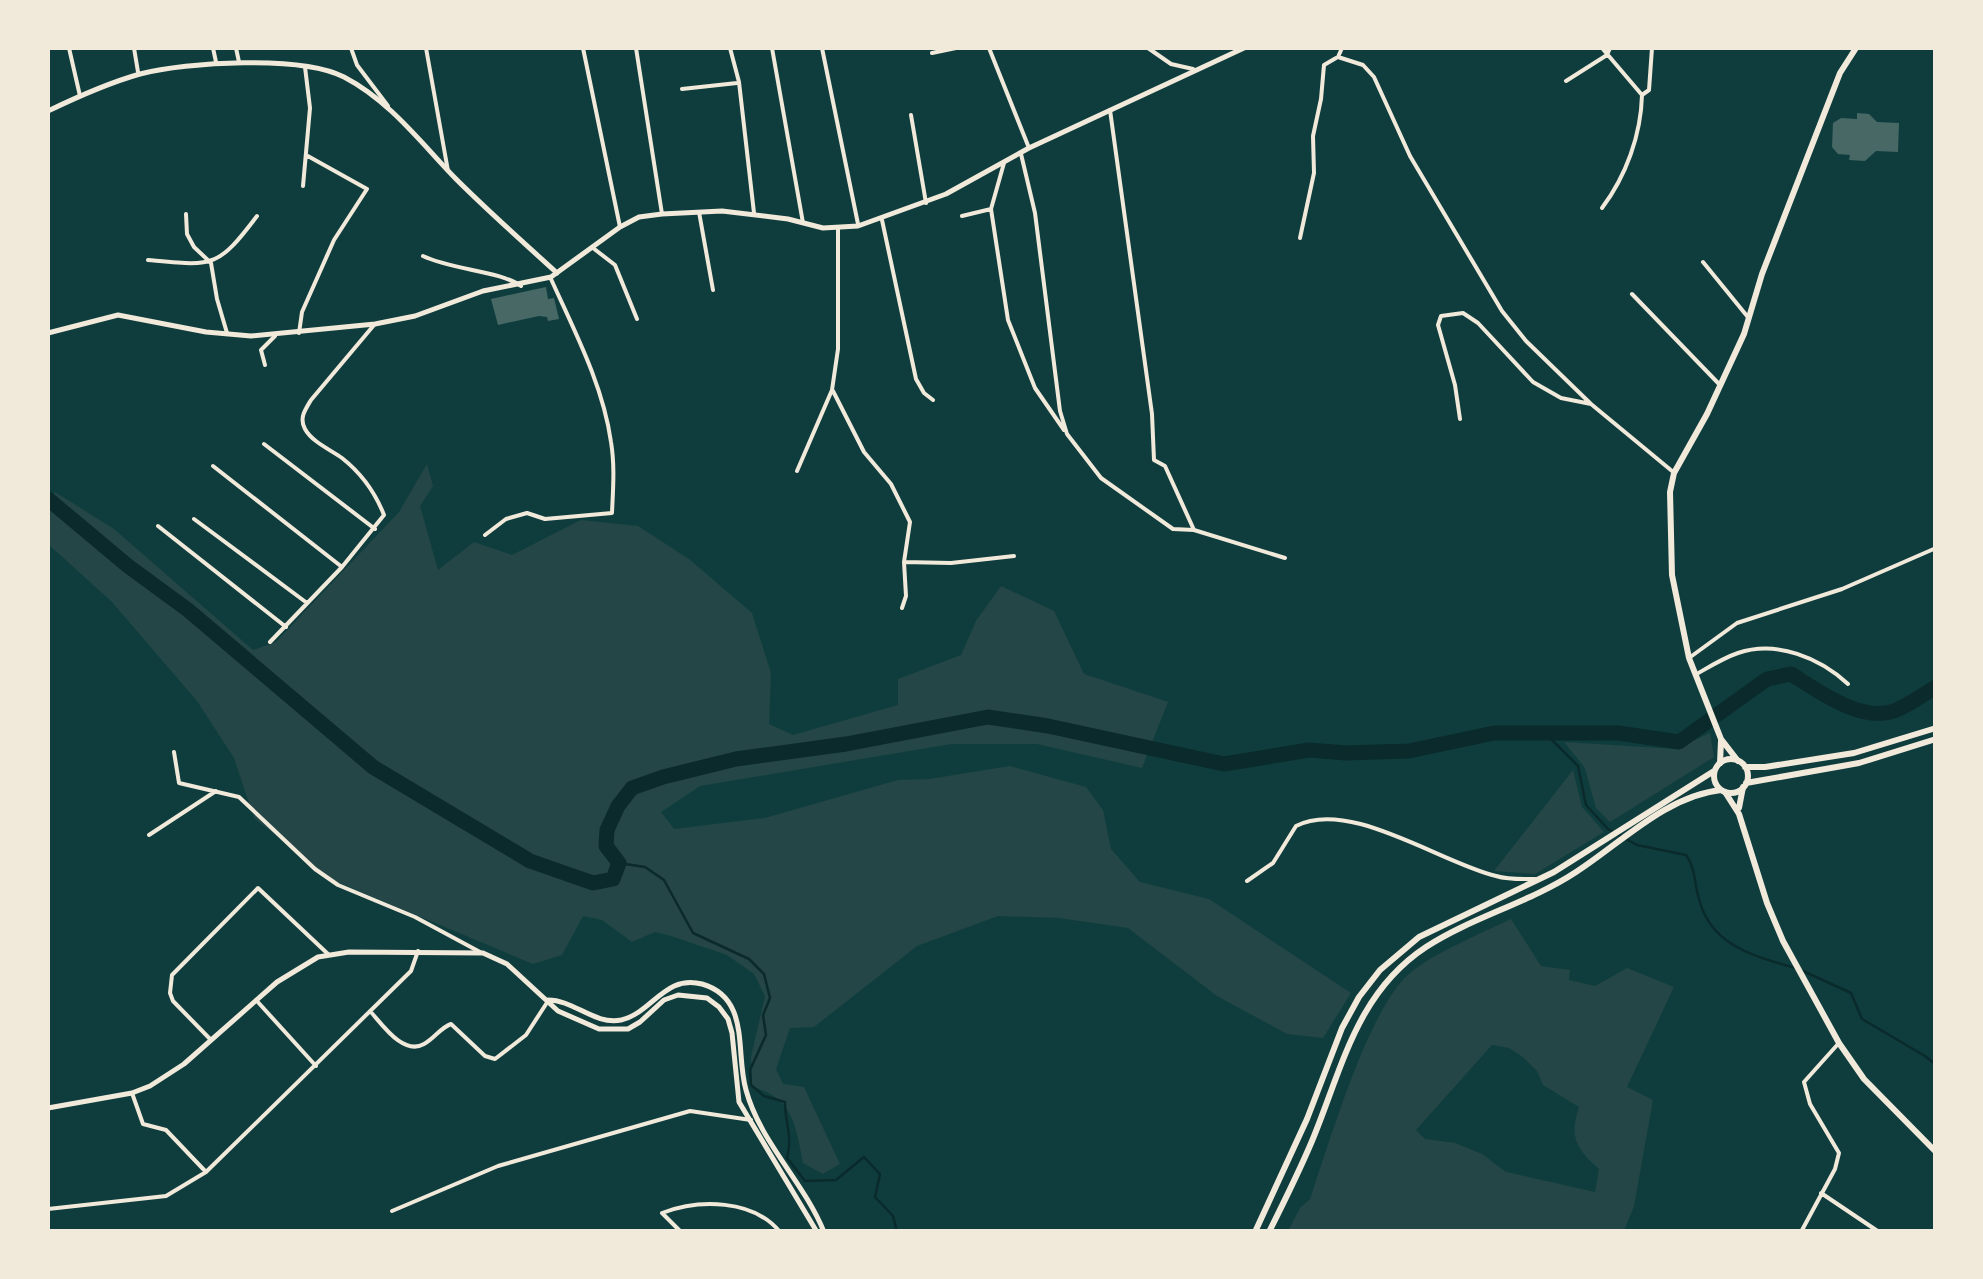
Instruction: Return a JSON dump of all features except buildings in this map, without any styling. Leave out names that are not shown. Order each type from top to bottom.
[{"type":"main road","points":[[1856,48],[1840,73],[1721,385],[1674,473],[1670,492],[1672,575],[1689,658],[1707,707],[1721,740],[1745,767],[1765,768],[1854,753],[1936,728]]},
{"type":"main road","points":[[1270,1232],[1368,1004],[1389,978],[1440,938],[1564,879],[1690,798],[1735,792],[1744,785],[1870,760],[1936,739]]},
{"type":"main road","points":[[1255,1232],[1307,1119],[1342,1028],[1369,983],[1392,958],[1419,938],[1540,879],[1714,771],[1720,762],[1721,740]]},
{"type":"main road","points":[[1720,762],[1738,760]]},
{"type":"main road","points":[[1739,814],[1745,767]]},
{"type":"main road","points":[[1714,771],[1716,784],[1739,814],[1763,892],[1792,960],[1839,1043],[1864,1079],[1936,1152]]},
{"type":"street","points":[[70,48],[80,96]]},
{"type":"street","points":[[134,48],[139,75]]},
{"type":"street","points":[[213,48],[216,64]]},
{"type":"street","points":[[236,48],[240,65]]},
{"type":"street","points":[[350,48],[357,65],[390,108],[554,275],[607,425],[614,477],[612,513],[546,519],[516,515],[485,535]]},
{"type":"street","points":[[426,48],[448,171]]},
{"type":"street","points":[[584,48],[620,228]]},
{"type":"street","points":[[636,48],[662,214]]},
{"type":"street","points":[[730,48],[738,82],[754,213]]},
{"type":"street","points":[[772,48],[803,223]]},
{"type":"street","points":[[822,48],[858,226]]},
{"type":"street","points":[[932,54],[956,48]]},
{"type":"street","points":[[989,48],[1028,148]]},
{"type":"street","points":[[1148,48],[1171,64],[1195,70]]},
{"type":"street","points":[[48,333],[118,315],[228,334],[275,335],[375,324],[414,316],[483,291],[520,286],[554,275],[639,217],[754,213],[838,229],[858,226],[926,202],[1110,108],[1244,48]]},
{"type":"street","points":[[1300,238],[1314,173],[1313,136],[1322,99],[1324,65],[1338,57],[1342,48]]},
{"type":"street","points":[[1602,48],[1642,96],[1642,124],[1635,144],[1602,208]]},
{"type":"street","points":[[1566,81],[1607,56],[1610,48]]},
{"type":"street","points":[[1642,96],[1649,90],[1652,48]]},
{"type":"street","points":[[1338,57],[1363,64],[1374,77],[1410,156],[1502,312],[1591,404],[1674,473]]},
{"type":"street","points":[[48,110],[139,75],[216,64],[305,66],[340,75],[390,108]]},
{"type":"street","points":[[303,186],[310,108],[305,66]]},
{"type":"street","points":[[682,89],[738,82]]},
{"type":"street","points":[[1110,108],[1152,414],[1154,460],[1165,466],[1194,530]]},
{"type":"street","points":[[911,114],[926,202]]},
{"type":"street","points":[[1020,153],[1035,213],[1060,411],[1067,434]]},
{"type":"street","points":[[299,333],[302,312],[334,240],[367,189],[306,155]]},
{"type":"street","points":[[1004,163],[991,208],[1008,320],[1036,388],[1067,434],[1101,478],[1172,529],[1194,530],[1285,558]]},
{"type":"street","points":[[962,216],[991,208]]},
{"type":"street","points":[[699,212],[713,290]]},
{"type":"street","points":[[186,214],[194,247],[212,263],[217,299],[228,334]]},
{"type":"street","points":[[148,260],[212,263],[224,256],[257,216]]},
{"type":"street","points":[[882,220],[916,380],[933,400]]},
{"type":"street","points":[[798,471],[832,390],[838,349],[838,229]]},
{"type":"street","points":[[593,248],[619,272],[637,319]]},
{"type":"street","points":[[423,256],[454,269],[511,279],[520,286]]},
{"type":"street","points":[[1703,262],[1748,317]]},
{"type":"street","points":[[1632,294],[1721,385]]},
{"type":"street","points":[[1460,419],[1456,385],[1438,325],[1442,316],[1451,312],[1463,313],[1478,324],[1543,389],[1561,398],[1591,404]]},
{"type":"street","points":[[270,642],[342,567],[384,514],[360,474],[311,436],[302,424],[311,400],[375,324]]},
{"type":"street","points":[[266,365],[261,350],[275,335]]},
{"type":"street","points":[[832,390],[864,452],[892,484],[910,522],[902,608]]},
{"type":"street","points":[[264,444],[375,529]]},
{"type":"street","points":[[213,466],[342,567]]},
{"type":"street","points":[[194,519],[308,604]]},
{"type":"street","points":[[158,526],[286,627]]},
{"type":"street","points":[[1689,658],[1737,624],[1842,589],[1936,548]]},
{"type":"street","points":[[904,562],[952,563],[1014,556]]},
{"type":"street","points":[[1695,675],[1739,653],[1761,650],[1811,657],[1848,684]]},
{"type":"street","points":[[174,752],[178,782],[246,802],[315,869],[338,884],[416,917],[506,964],[558,1011],[586,1026],[614,1031],[640,1022],[664,1000],[678,994],[708,998],[720,1006],[728,1019],[736,1092],[748,1120],[820,1232]]},
{"type":"street","points":[[149,836],[216,791]]},
{"type":"street","points":[[1247,882],[1273,864],[1296,826],[1327,817],[1353,821],[1499,877],[1540,879]]},
{"type":"street","points":[[211,1040],[173,1001],[172,975],[258,888],[330,954]]},
{"type":"street","points":[[48,1210],[166,1196],[206,1172],[411,971],[418,952]]},
{"type":"street","points":[[48,1108],[132,1093],[164,1078],[303,964],[330,954],[483,954]]},
{"type":"street","points":[[548,1000],[612,1021],[636,1014],[656,995],[680,984],[693,983],[718,991],[735,1013],[740,1027],[744,1083],[820,1232]]},
{"type":"street","points":[[256,1000],[316,1066]]},
{"type":"street","points":[[370,1012],[399,1042],[424,1044],[451,1024],[484,1056],[495,1058],[526,1034],[548,1000]]},
{"type":"street","points":[[1801,1232],[1835,1169],[1839,1153],[1810,1104],[1804,1082],[1839,1043]]},
{"type":"street","points":[[132,1093],[143,1124],[166,1130],[206,1172]]},
{"type":"street","points":[[392,1210],[498,1166],[690,1110],[761,1122]]},
{"type":"street","points":[[1821,1193],[1880,1232]]},
{"type":"street","points":[[680,1231],[662,1213],[697,1203],[759,1212],[780,1232]]},
{"type":"shaded area","points":[[427,464],[433,486],[420,506],[438,570],[474,542],[512,555],[581,520],[638,526],[689,559],[752,613],[771,673],[769,724],[793,735],[898,705],[898,679],[961,655],[976,621],[1001,586],[1054,611],[1084,674],[1168,702],[1142,768],[1037,744],[951,744],[700,786],[661,812],[674,829],[765,818],[898,780],[1010,766],[1086,787],[1103,810],[1111,849],[1140,882],[1209,899],[1351,993],[1323,1038],[1287,1034],[1217,996],[1128,928],[1059,918],[998,916],[917,946],[814,1027],[790,1028],[776,1069],[783,1084],[804,1087],[840,1164],[823,1174],[803,1163],[795,1126],[784,1106],[752,1087],[751,1057],[765,996],[754,974],[727,955],[671,936],[655,932],[632,942],[602,920],[583,916],[562,955],[533,964],[330,879],[254,818],[234,758],[197,701],[112,602],[48,544],[48,503],[55,492],[114,529],[253,650],[276,642],[399,512]]},
{"type":"shaded area","points":[[1710,733],[1714,757],[1610,822],[1596,808],[1585,768],[1564,742],[1676,749]]},
{"type":"shaded area","points":[[1573,770],[1582,807],[1604,832],[1535,874],[1494,871]]},
{"type":"shaded area","points":[[1511,919],[1541,966],[1570,970],[1569,980],[1595,986],[1627,968],[1674,987],[1627,1087],[1653,1100],[1634,1206],[1624,1231],[1288,1231],[1300,1208],[1310,1199],[1351,1079],[1394,991],[1409,974],[1431,959]],"holes":[[[1492,1045],[1509,1048],[1537,1071],[1543,1085],[1579,1107],[1575,1135],[1580,1148],[1599,1169],[1595,1192],[1506,1172],[1482,1154],[1455,1143],[1425,1139],[1416,1130]]]},
{"type":"waterway","points":[[48,499],[188,610],[373,767],[530,861],[593,883],[613,879],[619,863],[606,846],[607,830],[632,788],[736,759],[846,744],[988,717],[1224,764],[1309,750],[1409,751],[1494,733],[1618,733],[1679,742],[1767,679],[1791,674],[1826,696],[1868,713],[1894,711],[1936,687]]},
{"type":"waterway","points":[[1545,733],[1578,766],[1586,805],[1608,829],[1637,845],[1686,855],[1699,899],[1713,928],[1736,947],[1795,968]]},
{"type":"waterway","points":[[619,863],[645,867],[664,880],[693,933],[749,959],[764,974],[770,998],[763,1015],[766,1035],[750,1070],[751,1085],[764,1096],[785,1102],[787,1158],[805,1181],[836,1180],[864,1157],[880,1174],[875,1197],[893,1216],[897,1232]]},
{"type":"waterway","points":[[1803,971],[1851,993],[1862,1019],[1936,1065]]}]
